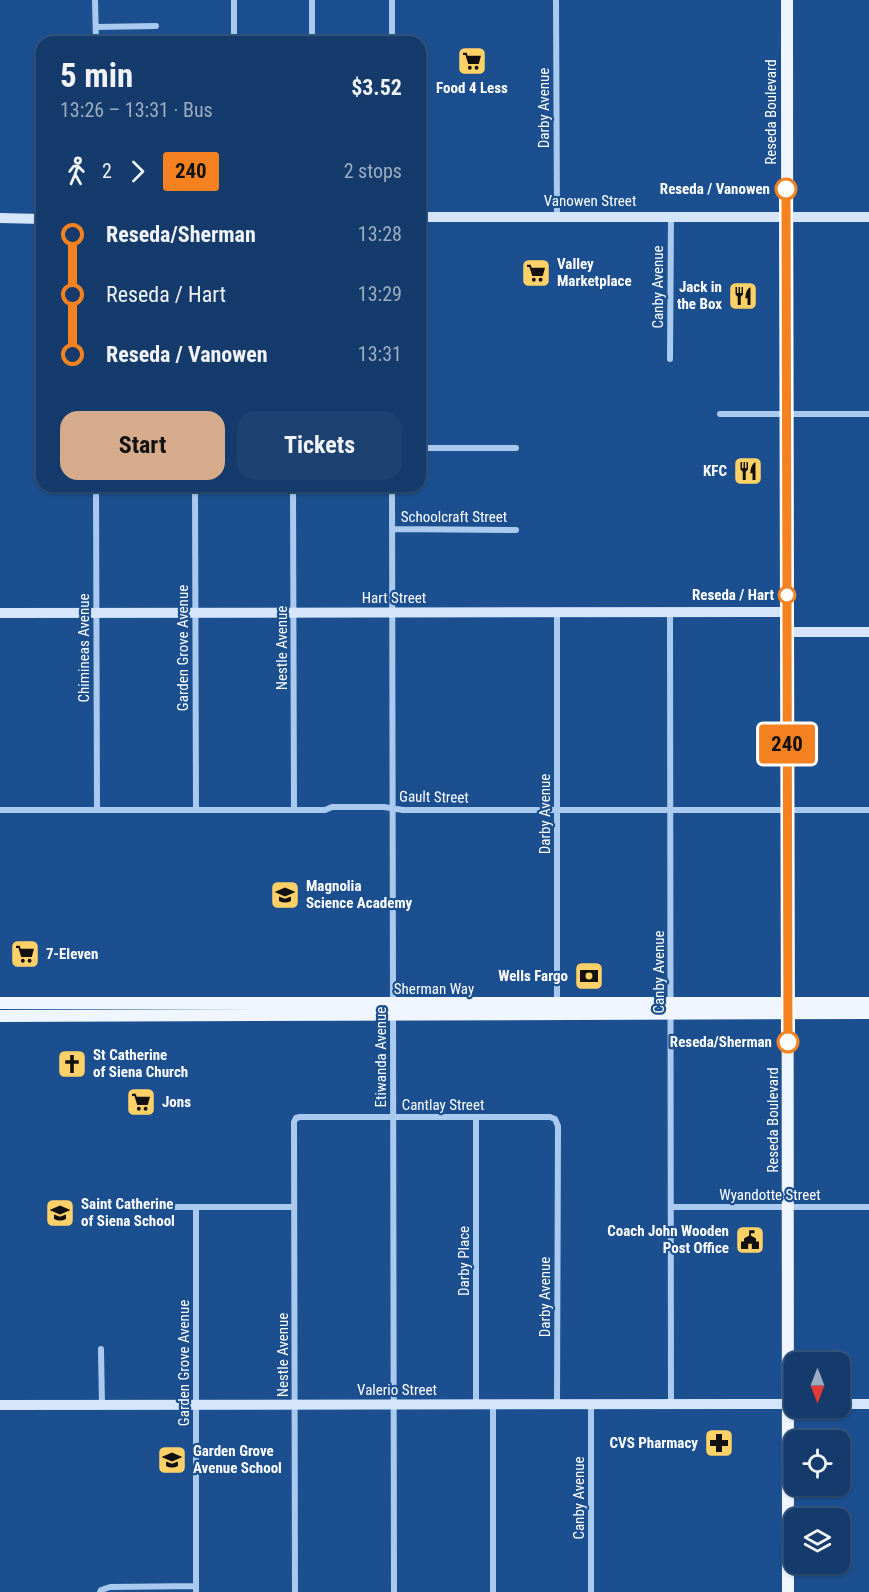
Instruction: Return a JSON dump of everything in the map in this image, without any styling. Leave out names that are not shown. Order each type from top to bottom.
[{"type":"main road","name":"Reseda Boulevard","points":[[787,0],[788,1207],[791,1352]]},
{"type":"main road","name":"Sherman Way","points":[[0,1003],[393,1009],[788,1009],[869,1013]]},
{"type":"main road","name":"Sherman Way","points":[[788,1009],[869,1003]]},
{"type":"main road","name":"Sherman Way","points":[[0,1016],[393,1009]]},
{"type":"main road","name":"Reseda Boulevard","points":[[788,1592],[792,1418]]},
{"type":"street","points":[[94,0],[96,36]]},
{"type":"street","points":[[234,0],[234,36]]},
{"type":"street","points":[[312,0],[312,36]]},
{"type":"street","points":[[392,0],[392,36]]},
{"type":"street","name":"Darby Avenue","points":[[556,0],[556,217]]},
{"type":"street","points":[[96,27],[156,26]]},
{"type":"street","name":"Canby Avenue","points":[[670,216],[670,359]]},
{"type":"street","name":"Vanowen Street","points":[[426,217],[869,217]]},
{"type":"street","points":[[0,219],[36,219]]},
{"type":"street","points":[[720,414],[869,414]]},
{"type":"street","points":[[426,448],[516,448]]},
{"type":"street","name":"Chimineas Avenue","points":[[96,492],[97,810]]},
{"type":"street","name":"Garden Grove Avenue","points":[[195,492],[196,810]]},
{"type":"street","name":"Nestle Avenue","points":[[293,492],[294,810]]},
{"type":"street","name":"Etiwanda Avenue","points":[[392,492],[394,1592]]},
{"type":"street","name":"Schoolcraft Street","points":[[393,529],[516,530]]},
{"type":"street","name":"Hart Street","points":[[0,613],[787,612]]},
{"type":"street","name":"Darby Avenue","points":[[555,1009],[557,613]]},
{"type":"street","name":"Canby Avenue","points":[[670,613],[670,1404]]},
{"type":"street","points":[[787,632],[869,632]]},
{"type":"street","name":"Gault Street","points":[[0,810],[325,810],[332,807],[384,807],[403,810],[869,810]]},
{"type":"street","name":"Darby Place","points":[[476,1117],[476,1404]]},
{"type":"street","name":"Cantlay Street","points":[[296,1118],[550,1117],[555,1119]]},
{"type":"street","name":"Nestle Avenue","points":[[295,1592],[294,1122],[296,1118]]},
{"type":"street","name":"Darby Avenue","points":[[555,1119],[558,1126],[557,1404]]},
{"type":"street","points":[[120,1207],[294,1207]]},
{"type":"street","name":"Garden Grove Avenue","points":[[196,1207],[196,1589]]},
{"type":"street","name":"Wyandotte Street","points":[[671,1207],[869,1207]]},
{"type":"street","points":[[101,1349],[102,1405]]},
{"type":"street","points":[[493,1404],[493,1592]]},
{"type":"street","name":"Canby Avenue","points":[[591,1404],[591,1592]]},
{"type":"street","name":"Valerio Street","points":[[0,1405],[784,1404]]},
{"type":"street","points":[[850,1404],[869,1404]]},
{"type":"street","points":[[101,1591],[110,1587],[196,1589]]},
{"type":"bus line","name":"240","points":[[786,189],[788,1042]]},
{"type":"place","name":"Food 4 Less","points":[[472,61]]},
{"type":"place","name":"Reseda / Vanowen","points":[[786,189]]},
{"type":"place","name":"Valley Marketplace","points":[[536,273]]},
{"type":"place","name":"Jack in the Box","points":[[743,296]]},
{"type":"place","name":"KFC","points":[[748,471]]},
{"type":"place","name":"Reseda / Hart","points":[[787,595]]},
{"type":"place","name":"Magnolia Science Academy","points":[[285,895]]},
{"type":"place","name":"7-Eleven","points":[[25,954]]},
{"type":"place","name":"Wells Fargo","points":[[589,976]]},
{"type":"place","name":"Reseda/Sherman","points":[[788,1042]]},
{"type":"place","name":"St Catherine of Siena Church","points":[[72,1064]]},
{"type":"place","name":"Jons","points":[[141,1102]]},
{"type":"place","name":"Saint Catherine of Siena School","points":[[60,1213]]},
{"type":"place","name":"Coach John Wooden Post Office","points":[[750,1240]]},
{"type":"place","name":"CVS Pharmacy","points":[[719,1443]]},
{"type":"place","name":"Garden Grove Avenue School","points":[[172,1460]]}]
